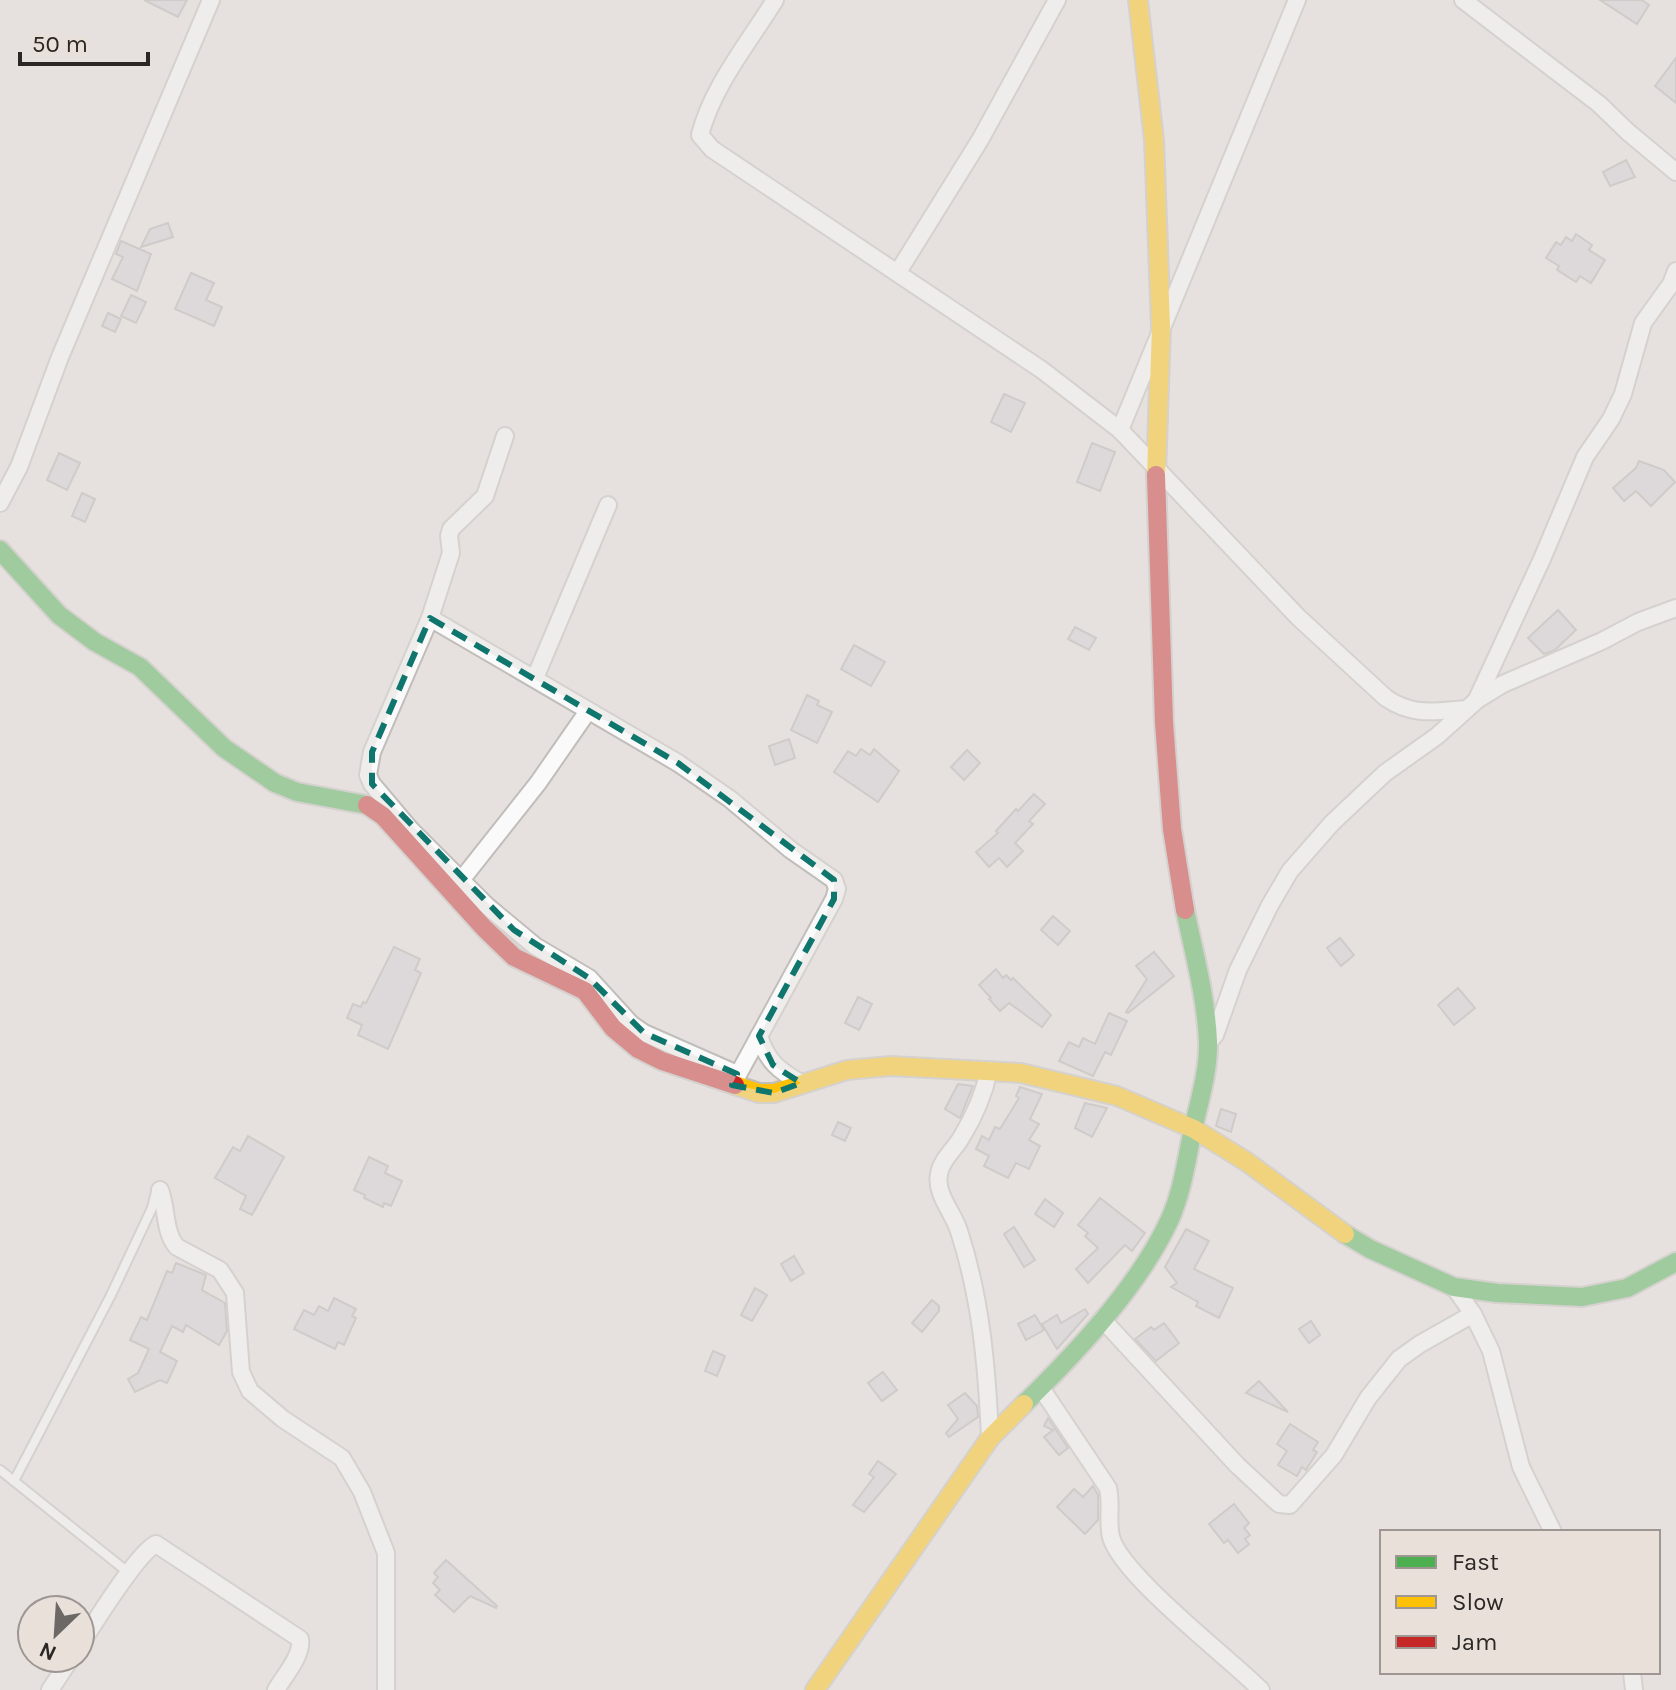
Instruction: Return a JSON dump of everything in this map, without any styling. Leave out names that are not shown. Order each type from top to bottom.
[{"type":"street","points":[[0,503],[19,467],[60,357],[211,0]]},
{"type":"street","points":[[775,0],[704,118],[700,135],[712,149],[1042,370],[1120,430],[1298,617],[1386,698],[1414,712],[1472,704]]},
{"type":"street","points":[[898,272],[987,129],[1057,0]]},
{"type":"street","points":[[815,1690],[990,1438],[1041,1388],[1128,1289],[1170,1219],[1194,1129],[1208,1043],[1200,978],[1184,907],[1169,797],[1155,500],[1161,327],[1154,140],[1138,0]]},
{"type":"street","points":[[1120,430],[1297,0]]},
{"type":"street","points":[[1463,0],[1599,104],[1676,172]]},
{"type":"street","points":[[1472,704],[1542,559],[1585,457],[1611,419],[1623,394],[1643,323],[1671,284],[1676,271]]},
{"type":"street","points":[[505,436],[485,496],[451,529],[451,553],[430,618],[372,752],[368,775],[410,829],[514,930],[589,978],[631,1024],[759,1093],[774,1093],[847,1070],[891,1066],[1021,1073],[1117,1096],[1194,1129],[1247,1162],[1339,1231],[1382,1255],[1454,1287],[1497,1293],[1582,1297],[1627,1288],[1676,1262]]},
{"type":"street","points":[[535,678],[608,505]]},
{"type":"street","points":[[0,550],[59,615],[95,642],[140,667],[224,748],[275,783],[297,792],[369,806],[383,816],[514,957],[585,991],[613,1028],[638,1049],[662,1061],[735,1080]]},
{"type":"street","points":[[1208,1043],[1215,1035],[1251,941],[1290,871],[1332,823],[1385,773],[1437,736],[1472,704],[1503,684],[1676,608]]},
{"type":"street","points":[[430,618],[678,763],[834,880],[837,889],[834,899],[735,1080]]},
{"type":"street","points":[[462,879],[538,783],[588,711]]},
{"type":"street","points":[[759,1036],[764,1054],[773,1065],[801,1083]]},
{"type":"street","points":[[989,1070],[985,1088],[969,1124],[939,1170],[938,1188],[959,1231],[984,1333],[990,1438]]},
{"type":"street","points":[[158,1191],[165,1203],[172,1241],[177,1247],[220,1270],[235,1293],[241,1372],[250,1391],[283,1419],[342,1458],[362,1492],[386,1553],[386,1690]]},
{"type":"street","points":[[1454,1287],[1473,1314],[1491,1351],[1521,1467],[1552,1530]]},
{"type":"street","points":[[1102,1319],[1237,1465],[1285,1506],[1290,1505],[1334,1455],[1368,1398],[1399,1359],[1473,1314]]},
{"type":"street","points":[[1041,1388],[1108,1488],[1111,1537],[1116,1547],[1159,1596],[1261,1690]]},
{"type":"street","points":[[96,1622],[129,1574],[156,1544],[300,1639],[298,1654],[276,1690]]},
{"type":"lane","points":[[14,1481],[111,1295],[158,1191]]},
{"type":"lane","points":[[0,1470],[129,1574]]},
{"type":"highlighted area","points":[[430,618],[678,763],[834,880],[834,899],[759,1036],[773,1065],[801,1083],[774,1093],[732,1085],[737,1074],[644,1033],[589,978],[514,930],[372,784],[372,752]]},
{"type":"building","points":[[144,0],[187,0],[178,17]]},
{"type":"building","points":[[1600,0],[1642,0],[1649,5],[1637,24]]},
{"type":"building","points":[[1676,58],[1676,103],[1655,86]]},
{"type":"building","points":[[1626,160],[1635,177],[1610,186],[1603,172]]},
{"type":"building","points":[[168,223],[173,237],[141,247],[150,229]]},
{"type":"building","points":[[1576,234],[1592,245],[1589,250],[1605,260],[1591,283],[1580,276],[1576,282],[1557,270],[1559,266],[1546,258],[1556,242],[1561,245],[1566,237],[1572,241]]},
{"type":"building","points":[[121,241],[151,254],[137,291],[112,279],[123,257],[116,254]]},
{"type":"building","points":[[191,273],[214,283],[206,300],[222,307],[214,326],[175,309]]},
{"type":"building","points":[[131,295],[146,302],[136,323],[121,316]]},
{"type":"building","points":[[108,313],[121,319],[115,332],[102,326]]},
{"type":"building","points":[[1004,394],[1025,403],[1011,432],[991,422]]},
{"type":"building","points":[[1092,443],[1115,452],[1100,491],[1077,482]]},
{"type":"building","points":[[59,453],[80,463],[67,490],[47,480]]},
{"type":"building","points":[[1639,461],[1664,470],[1675,482],[1651,506],[1636,491],[1624,501],[1613,488],[1636,468]]},
{"type":"building","points":[[82,493],[95,499],[85,522],[72,516]]},
{"type":"building","points":[[1558,610],[1576,630],[1555,650],[1544,654],[1528,638]]},
{"type":"building","points":[[1075,627],[1096,638],[1089,650],[1068,639]]},
{"type":"building","points":[[854,645],[885,662],[871,686],[841,669]]},
{"type":"building","points":[[807,695],[819,701],[817,705],[832,712],[817,743],[791,730]]},
{"type":"building","points":[[789,739],[795,758],[775,765],[769,746]]},
{"type":"building","points":[[861,749],[870,755],[874,749],[899,771],[878,802],[834,772],[848,751],[856,756]]},
{"type":"building","points":[[967,750],[980,763],[964,780],[951,767]]},
{"type":"building","points":[[1034,794],[1045,804],[1029,821],[1033,824],[1015,843],[1023,851],[1007,867],[999,858],[989,867],[976,852]]},
{"type":"building","points":[[1053,916],[1070,931],[1058,945],[1041,930]]},
{"type":"building","points":[[1340,938],[1354,955],[1341,966],[1327,948]]},
{"type":"building","points":[[394,947],[420,959],[415,970],[421,973],[388,1049],[358,1035],[362,1025],[347,1018],[353,1004],[361,1007],[363,1002],[366,1003]]},
{"type":"building","points":[[1154,952],[1174,976],[1128,1013],[1147,979],[1136,966]]},
{"type":"building","points":[[996,969],[1003,978],[1006,975],[1011,980],[1013,978],[1051,1015],[1042,1027],[1009,1003],[1000,1011],[989,999],[979,985]]},
{"type":"building","points":[[1458,988],[1475,1008],[1454,1025],[1438,1005]]},
{"type":"building","points":[[858,997],[872,1004],[859,1030],[845,1023]]},
{"type":"building","points":[[1109,1013],[1127,1021],[1111,1055],[1105,1052],[1093,1076],[1059,1061],[1069,1042],[1079,1047],[1083,1038],[1095,1044]]},
{"type":"building","points":[[958,1084],[973,1086],[960,1118],[945,1109]]},
{"type":"building","points":[[1020,1087],[1042,1094],[1030,1119],[1039,1124],[1029,1140],[1040,1146],[1029,1169],[1016,1163],[1008,1178],[984,1166],[989,1156],[976,1149],[982,1136],[989,1140],[995,1127],[1000,1129],[1019,1098],[1016,1096]]},
{"type":"building","points":[[1085,1103],[1107,1108],[1092,1137],[1075,1128]]},
{"type":"building","points":[[1221,1109],[1236,1114],[1231,1132],[1216,1126]]},
{"type":"building","points":[[838,1122],[851,1128],[845,1141],[832,1135]]},
{"type":"building","points":[[248,1136],[284,1157],[252,1215],[240,1209],[246,1196],[215,1178],[233,1147],[240,1151]]},
{"type":"building","points":[[369,1157],[388,1166],[385,1173],[402,1181],[391,1206],[384,1203],[383,1207],[354,1190]]},
{"type":"building","points":[[1100,1198],[1145,1233],[1132,1251],[1125,1245],[1088,1283],[1076,1269],[1098,1248],[1078,1225]]},
{"type":"building","points":[[1045,1199],[1063,1213],[1054,1227],[1035,1214]]},
{"type":"building","points":[[1014,1227],[1035,1260],[1024,1267],[1004,1234]]},
{"type":"building","points":[[1186,1229],[1209,1241],[1194,1269],[1233,1288],[1219,1318],[1171,1287],[1177,1283],[1165,1267]]},
{"type":"building","points":[[794,1256],[804,1273],[791,1281],[781,1264]]},
{"type":"building","points":[[176,1263],[206,1275],[202,1290],[225,1303],[227,1331],[219,1345],[186,1325],[183,1332],[172,1326],[160,1352],[177,1361],[167,1383],[160,1380],[135,1392],[128,1379],[138,1373],[149,1349],[130,1340],[141,1317],[147,1320],[167,1271],[172,1273]]},
{"type":"building","points":[[755,1288],[767,1295],[752,1321],[741,1315]]},
{"type":"building","points":[[334,1298],[356,1309],[352,1316],[356,1318],[344,1345],[338,1342],[335,1349],[294,1329],[304,1310],[314,1315],[319,1306],[328,1311]]},
{"type":"building","points":[[932,1300],[939,1306],[939,1311],[922,1332],[912,1323]]},
{"type":"building","points":[[1085,1309],[1088,1314],[1057,1349],[1042,1324],[1057,1315],[1061,1323]]},
{"type":"building","points":[[1035,1315],[1044,1330],[1026,1340],[1018,1324]]},
{"type":"building","points":[[1311,1321],[1320,1335],[1309,1343],[1299,1329]]},
{"type":"building","points":[[1164,1323],[1179,1343],[1156,1361],[1135,1339],[1151,1327],[1154,1330]]},
{"type":"building","points":[[713,1351],[725,1356],[717,1376],[705,1371]]},
{"type":"building","points":[[883,1372],[897,1390],[882,1401],[868,1383]]},
{"type":"building","points":[[1259,1381],[1288,1412],[1246,1393]]},
{"type":"building","points":[[965,1393],[977,1406],[978,1417],[949,1437],[946,1433],[958,1419],[948,1405]]},
{"type":"building","points":[[1048,1418],[1068,1448],[1059,1455],[1044,1437],[1053,1430],[1044,1426]]},
{"type":"building","points":[[1290,1424],[1318,1442],[1313,1450],[1317,1452],[1306,1470],[1302,1467],[1297,1476],[1278,1465],[1287,1451],[1277,1444]]},
{"type":"building","points":[[878,1461],[896,1474],[864,1512],[853,1505],[874,1477],[869,1474]]},
{"type":"building","points":[[1093,1486],[1098,1495],[1098,1520],[1085,1534],[1057,1507],[1074,1489],[1083,1497]]},
{"type":"building","points":[[1234,1504],[1249,1523],[1244,1528],[1250,1535],[1245,1539],[1249,1544],[1238,1553],[1228,1540],[1224,1543],[1209,1524]]},
{"type":"building","points":[[446,1560],[496,1608],[470,1596],[454,1612],[435,1595],[440,1590],[433,1583],[438,1577],[434,1573]]},
{"type":"traffic: fast","points":[[0,550],[59,615],[95,642],[140,667],[224,748],[275,783],[297,792],[367,805]]},
{"type":"traffic: fast","points":[[1024,1404],[1065,1363],[1142,1269],[1170,1219],[1178,1196],[1204,1083],[1208,1051],[1202,992],[1185,910]]},
{"type":"traffic: fast","points":[[1345,1234],[1370,1249],[1454,1287],[1497,1293],[1582,1297],[1627,1288],[1676,1262]]},
{"type":"traffic: slow","points":[[1138,0],[1154,140],[1161,327],[1156,475]]},
{"type":"traffic: slow","points":[[735,1085],[759,1093],[774,1093],[847,1070],[891,1066],[1021,1073],[1117,1096],[1194,1129],[1247,1162],[1345,1234]]},
{"type":"traffic: slow","points":[[815,1690],[990,1438],[1024,1404]]},
{"type":"traffic: jam","points":[[1156,475],[1164,722],[1172,829],[1185,910]]},
{"type":"traffic: jam","points":[[367,805],[383,816],[514,957],[585,991],[613,1028],[638,1049],[662,1061],[735,1085]]}]
